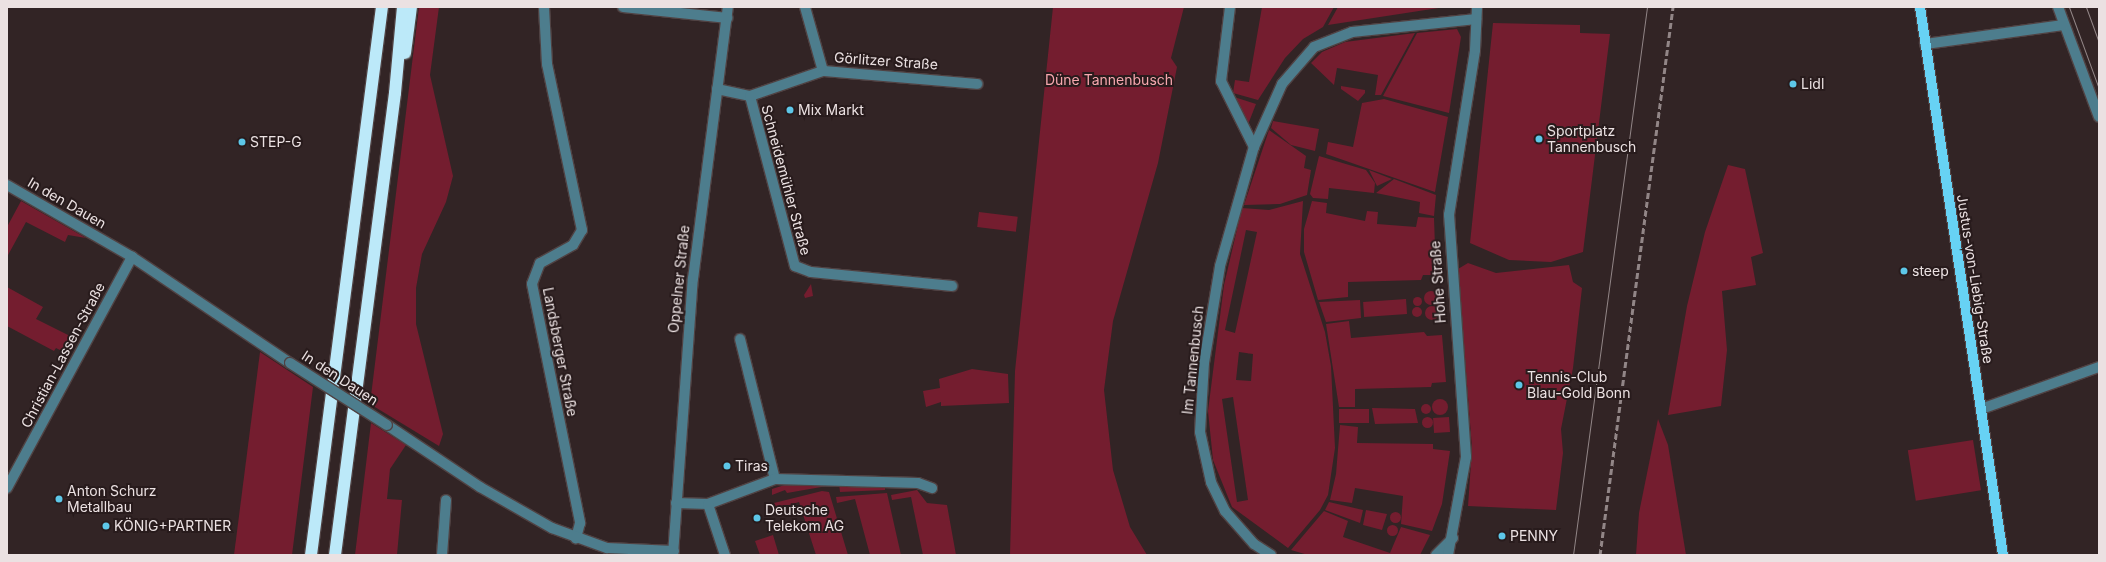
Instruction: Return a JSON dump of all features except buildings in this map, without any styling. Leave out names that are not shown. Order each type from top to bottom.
[{"type":"highway","points":[[311,555],[382,7]]},
{"type":"highway","points":[[335,555],[395,93],[403,7]]},
{"type":"highway","points":[[395,93],[403,72],[411,7]]},
{"type":"main road","name":"Justus-von-Liebig-Straße","points":[[1920,7],[2003,555]]},
{"type":"street","name":"Landsberger Straße","points":[[544,7],[547,64],[582,230],[573,245],[540,263],[532,284],[580,523],[576,538]]},
{"type":"street","points":[[623,7],[727,18]]},
{"type":"street","name":"Oppelner Straße","points":[[673,553],[693,279],[728,7]]},
{"type":"street","points":[[805,7],[823,71]]},
{"type":"street","points":[[1230,7],[1221,81],[1254,147]]},
{"type":"street","name":"Hohe Straße","points":[[1448,555],[1453,538],[1466,457],[1448,215],[1475,50],[1476,7]]},
{"type":"street","points":[[2058,7],[2099,117]]},
{"type":"street","name":"Im Tannenbusch","points":[[1271,555],[1254,544],[1225,511],[1211,482],[1200,432],[1204,363],[1220,266],[1254,147],[1282,84],[1314,47],[1352,32],[1476,19]]},
{"type":"street","points":[[1925,44],[2064,25]]},
{"type":"street","name":"Görlitzer Straße","points":[[750,96],[823,71],[977,84]]},
{"type":"street","name":"Schneidemühler Straße","points":[[717,89],[750,96],[794,266],[811,272],[952,286]]},
{"type":"street","name":"In den Dauen","points":[[7,185],[132,257],[290,363],[523,514],[576,538],[607,548],[673,553]]},
{"type":"street","name":"Christian-Lassen-Straße","points":[[7,488],[132,257]]},
{"type":"street","points":[[740,339],[775,479]]},
{"type":"street","points":[[1981,409],[2099,367]]},
{"type":"street","points":[[676,503],[708,504],[775,479],[918,483],[932,488]]},
{"type":"street","points":[[442,555],[446,500]]},
{"type":"street","points":[[708,504],[725,555]]},
{"type":"street","points":[[1436,555],[1453,538]]},
{"type":"green space","points":[[419,7],[439,7],[430,75],[453,176],[446,202],[422,254],[416,288],[416,324],[443,434],[439,446],[370,404]]},
{"type":"green space","name":"Düne Tannenbusch","points":[[1053,7],[1184,7],[1171,58],[1177,67],[1158,163],[1113,321],[1104,390],[1113,470],[1130,527],[1147,555],[1010,555],[1015,371]]},
{"type":"green space","points":[[1262,7],[1334,7],[1323,27],[1303,39],[1285,58],[1258,100],[1233,93],[1235,80],[1249,82]]},
{"type":"green space","points":[[1338,7],[1445,7],[1328,25]]},
{"type":"green space","name":"Sportplatz Tannenbusch","points":[[1493,23],[1580,25],[1580,33],[1610,34],[1583,252],[1551,262],[1509,260],[1470,243]]},
{"type":"green space","points":[[1457,29],[1461,37],[1449,113],[1383,96],[1417,33]]},
{"type":"green space","points":[[1415,33],[1381,95],[1375,95],[1378,75],[1337,68],[1334,85],[1311,63],[1322,52],[1345,42]]},
{"type":"green space","points":[[1341,86],[1365,90],[1365,93],[1358,101],[1341,89]]},
{"type":"green space","points":[[1231,96],[1256,104],[1247,127]]},
{"type":"green space","points":[[1384,99],[1448,117],[1435,192],[1326,154],[1328,142],[1353,147],[1362,103]]},
{"type":"green space","points":[[1273,121],[1319,129],[1315,151],[1291,145],[1271,128]]},
{"type":"green space","points":[[1269,130],[1306,156],[1304,168],[1311,170],[1307,195],[1280,204],[1244,205]]},
{"type":"green space","points":[[1319,156],[1366,170],[1375,183],[1374,193],[1329,188],[1328,199],[1313,198],[1310,194]]},
{"type":"green space","points":[[1728,165],[1745,169],[1763,253],[1751,257],[1756,285],[1722,291],[1727,350],[1721,406],[1668,415],[1687,306],[1705,232]]},
{"type":"green space","points":[[1369,170],[1392,179],[1377,186]]},
{"type":"green space","points":[[1394,179],[1436,195],[1434,216],[1419,213],[1420,202],[1376,193]]},
{"type":"green space","points":[[21,201],[86,238],[68,235],[65,242],[26,222],[7,257],[7,227]]},
{"type":"green space","points":[[1303,201],[1300,254],[1325,332],[1331,366],[1335,448],[1328,495],[1320,510],[1288,548],[1232,507],[1213,460],[1208,411],[1224,285],[1242,208],[1269,210]],"holes":[[[1246,230],[1257,232],[1235,333],[1225,330]],[[1239,352],[1253,354],[1251,381],[1236,380]],[[1233,397],[1248,500],[1237,502],[1222,399]]]},
{"type":"green space","points":[[1312,201],[1327,203],[1326,213],[1365,221],[1367,211],[1378,212],[1377,224],[1416,227],[1418,217],[1434,218],[1436,275],[1423,275],[1421,280],[1348,282],[1348,297],[1318,300],[1304,252],[1304,229]]},
{"type":"green space","points":[[979,212],[1018,217],[1016,232],[977,227]]},
{"type":"green space","name":"Tennis-Club Blau-Gold Bonn","points":[[1468,263],[1496,273],[1569,265],[1573,282],[1582,288],[1573,368],[1561,429],[1563,453],[1556,510],[1468,506],[1472,448],[1458,269]]},
{"type":"green space","points":[[811,284],[813,296],[805,298],[804,295]]},
{"type":"green space","points":[[7,287],[43,307],[36,319],[74,338],[66,353],[56,348],[54,351],[7,326]]},
{"type":"green space","points":[[1428,291],[1434,291],[1438,295],[1438,301],[1434,305],[1428,305],[1424,301],[1424,295]]},
{"type":"green space","points":[[1417,296],[1422,301],[1417,306],[1412,301]]},
{"type":"green space","points":[[1406,299],[1407,314],[1364,317],[1363,302]]},
{"type":"green space","points":[[1360,300],[1361,318],[1326,322],[1319,302]]},
{"type":"green space","points":[[1429,306],[1435,306],[1439,310],[1439,316],[1435,320],[1429,320],[1425,316],[1425,310]]},
{"type":"green space","points":[[1415,307],[1419,307],[1421,308],[1421,316],[1415,317],[1412,314],[1412,310]]},
{"type":"green space","points":[[1349,321],[1351,338],[1424,332],[1427,336],[1442,335],[1446,382],[1432,383],[1431,387],[1355,389],[1355,407],[1339,407],[1326,324]]},
{"type":"green space","points":[[260,352],[313,387],[292,555],[234,555]]},
{"type":"green space","points":[[972,369],[1008,374],[1009,403],[941,406],[941,402],[926,407],[923,391],[940,388],[939,379]]},
{"type":"green space","points":[[1437,399],[1443,399],[1448,404],[1446,413],[1443,415],[1437,415],[1432,410],[1432,404]]},
{"type":"green space","points":[[1424,404],[1428,404],[1430,405],[1430,413],[1424,414],[1421,411],[1421,407]]},
{"type":"green space","points":[[1372,408],[1415,409],[1418,423],[1375,424]]},
{"type":"green space","points":[[1339,409],[1369,409],[1369,423],[1339,423]]},
{"type":"green space","points":[[1427,416],[1431,418],[1433,422],[1431,426],[1427,428],[1423,426],[1421,422],[1423,418]]},
{"type":"green space","points":[[1449,417],[1450,432],[1434,433],[1433,418]]},
{"type":"green space","points":[[1658,419],[1668,445],[1686,555],[1636,555],[1639,513]]},
{"type":"green space","points":[[371,423],[406,445],[390,469],[387,499],[402,500],[397,555],[355,555]]},
{"type":"green space","points":[[1340,425],[1358,427],[1357,443],[1433,444],[1433,449],[1450,451],[1442,504],[1432,531],[1401,524],[1403,496],[1355,488],[1352,503],[1330,500],[1336,474]]},
{"type":"green space","points":[[1973,440],[1981,490],[1916,501],[1908,450]]},
{"type":"green space","points":[[794,482],[826,484],[827,486],[787,493],[785,490],[772,495],[772,489]]},
{"type":"green space","points":[[839,483],[885,485],[885,490],[840,492]]},
{"type":"green space","points":[[917,490],[927,503],[947,505],[956,555],[923,555],[911,497],[892,500],[891,495]]},
{"type":"green space","points":[[822,491],[829,492],[848,555],[816,555],[799,502],[776,509],[774,503]]},
{"type":"green space","points":[[887,493],[901,555],[870,555],[855,499],[837,503],[836,497]]},
{"type":"green space","points":[[1329,502],[1363,510],[1360,523],[1325,510]]},
{"type":"green space","points":[[1366,510],[1387,514],[1382,530],[1363,525]]},
{"type":"green space","points":[[1324,511],[1348,521],[1343,537],[1390,553],[1401,527],[1430,535],[1420,555],[1308,555],[1291,550]]},
{"type":"green space","points":[[1393,512],[1397,512],[1399,513],[1399,521],[1393,522],[1390,519],[1390,515]]},
{"type":"green space","points":[[1392,524],[1396,526],[1398,530],[1396,534],[1392,536],[1388,534],[1386,530],[1388,526]]},
{"type":"green space","points":[[773,535],[779,555],[760,555],[755,541]]},
{"type":"tram line","points":[[1573,555],[1647,7]]},
{"type":"tram line","points":[[2069,7],[2099,89]]},
{"type":"tram line","points":[[2086,7],[2099,42]]},
{"type":"railway","points":[[1600,555],[1673,7]]},
{"type":"place","name":"Lidl","points":[[1793,84]]},
{"type":"place","name":"Mix Markt","points":[[790,110]]},
{"type":"place","name":"Sportplatz Tannenbusch","points":[[1539,139]]},
{"type":"place","name":"STEP-G","points":[[242,142]]},
{"type":"place","name":"steep","points":[[1904,271]]},
{"type":"place","name":"Tennis-Club Blau-Gold Bonn","points":[[1519,385]]},
{"type":"place","name":"Tiras","points":[[727,466]]},
{"type":"place","name":"Anton Schurz Metallbau","points":[[59,499]]},
{"type":"place","name":"Deutsche Telekom AG","points":[[757,518]]},
{"type":"place","name":"KÖNIG+PARTNER","points":[[106,526]]},
{"type":"place","name":"PENNY","points":[[1502,536]]}]
